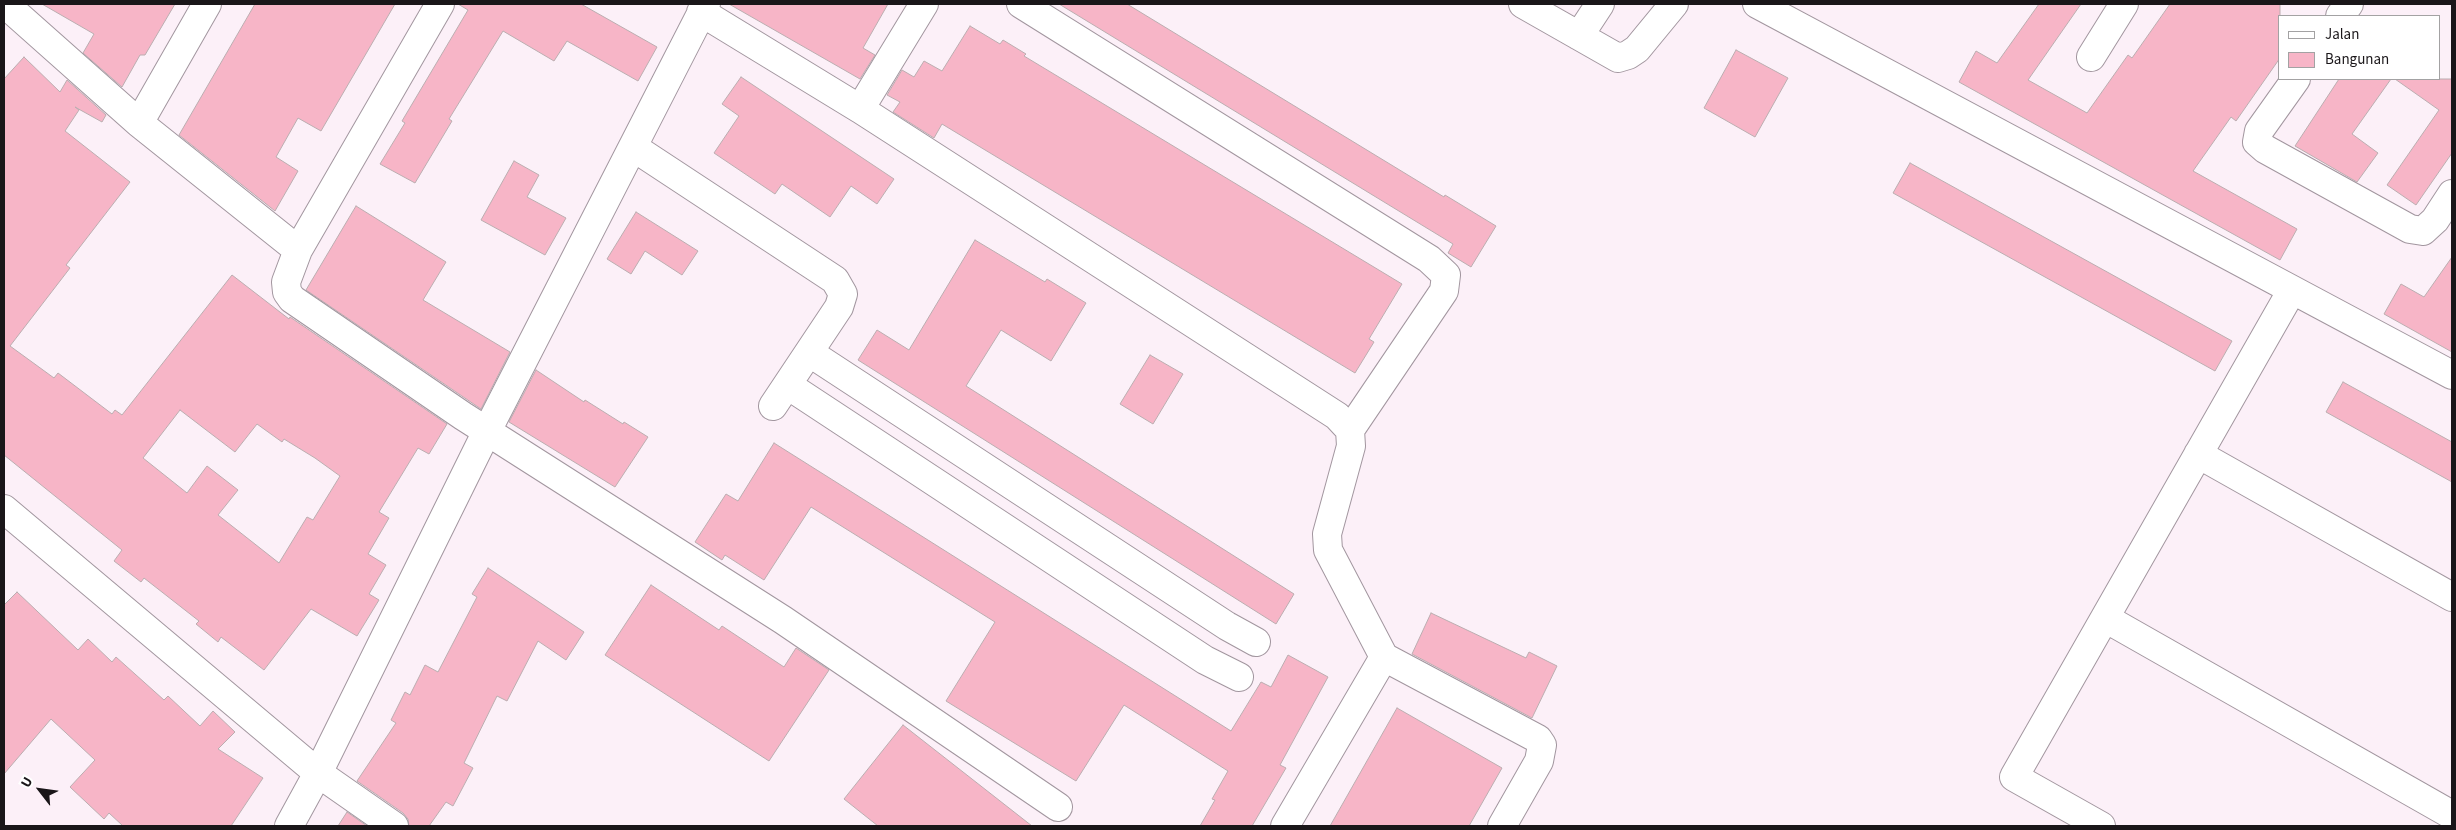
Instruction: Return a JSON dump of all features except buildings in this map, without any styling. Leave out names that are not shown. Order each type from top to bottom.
[{"type":"street","points":[[5,4],[139,123],[298,250]]},
{"type":"street","points":[[139,123],[207,4]]},
{"type":"street","points":[[440,4],[298,250],[286,282],[287,292],[292,299],[487,431],[783,620],[1058,807]]},
{"type":"street","points":[[860,109],[924,4]]},
{"type":"street","points":[[1021,4],[1429,259],[1446,275],[1444,292],[1350,430],[1351,446],[1327,534],[1328,550],[1384,657],[1538,739],[1542,745],[1539,761],[1502,826]]},
{"type":"street","points":[[1523,4],[1618,58],[1628,55],[1637,49],[1674,4]]},
{"type":"street","points":[[1579,36],[1600,4]]},
{"type":"street","points":[[1757,4],[2452,375]]},
{"type":"street","points":[[2091,58],[2124,4]]},
{"type":"street","points":[[2341,15],[2349,4]]},
{"type":"street","points":[[289,826],[318,773],[487,431],[704,8],[1337,416],[1350,430]]},
{"type":"street","points":[[2295,80],[2259,131],[2257,142],[2265,150],[2410,229],[2423,231],[2435,220],[2452,194]]},
{"type":"street","points":[[633,147],[835,280],[843,294],[839,307],[781,396],[1204,660],[1239,677]]},
{"type":"street","points":[[2101,826],[2014,777],[2292,290]]},
{"type":"street","points":[[810,353],[1227,626],[1256,642]]},
{"type":"street","points":[[2198,454],[2452,597]]},
{"type":"street","points":[[4,509],[318,773],[394,826]]},
{"type":"street","points":[[2105,618],[2452,814]]},
{"type":"street","points":[[1204,660],[1227,626]]},
{"type":"street","points":[[1285,826],[1384,657]]}]
